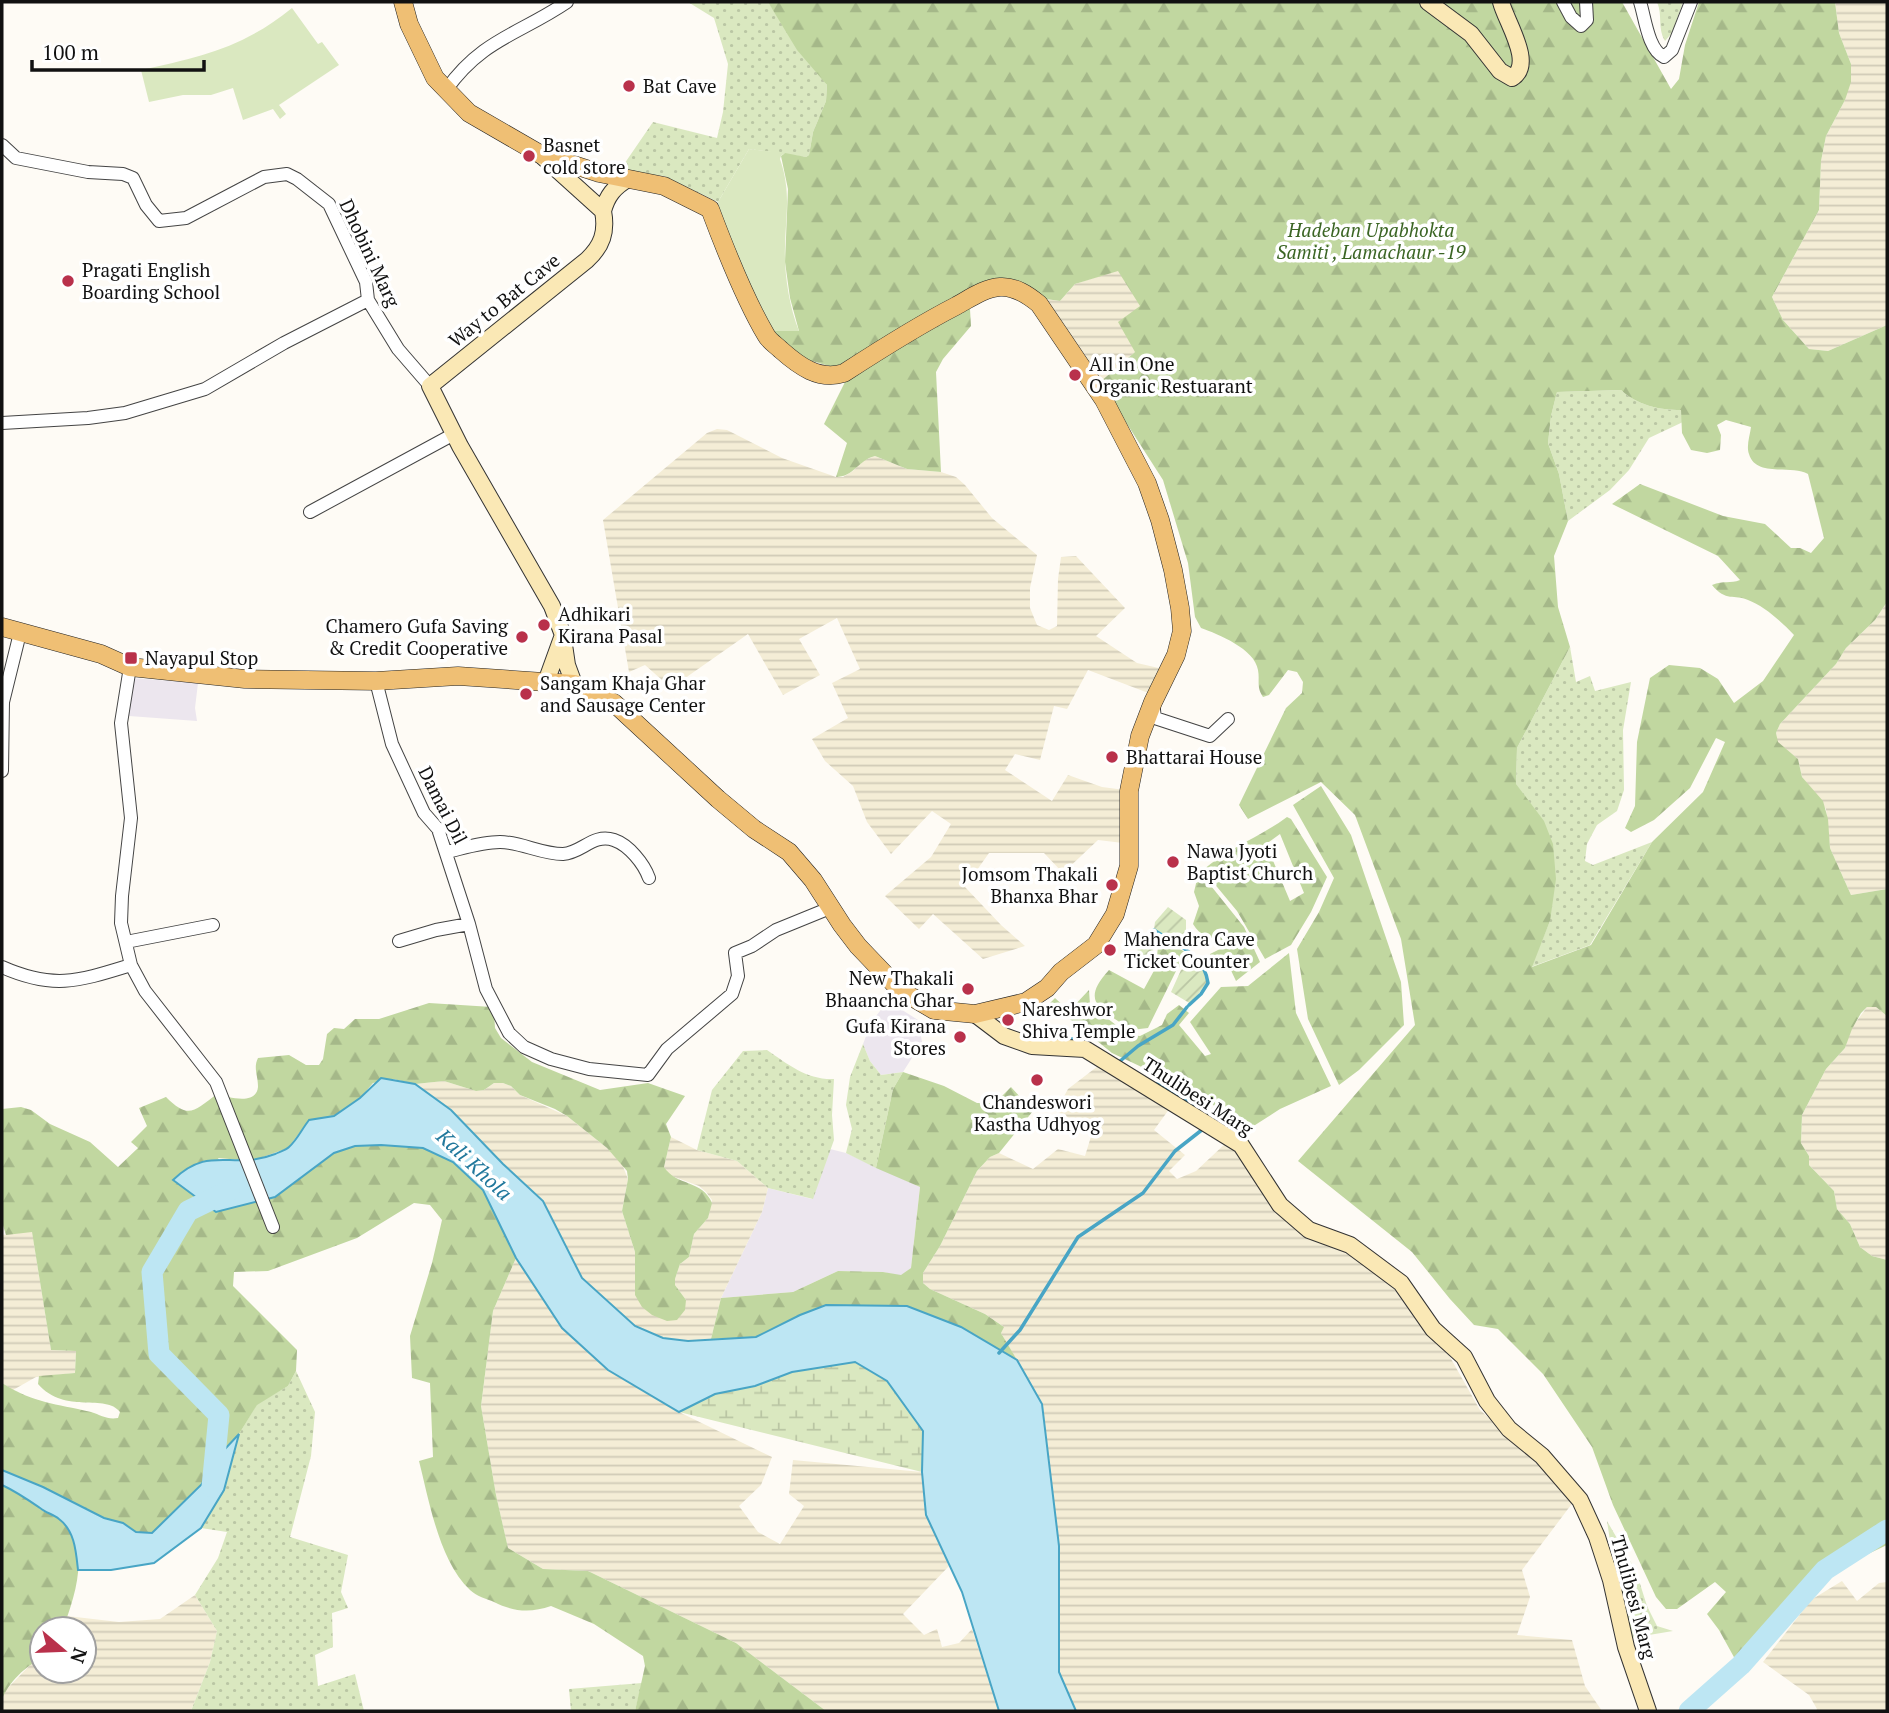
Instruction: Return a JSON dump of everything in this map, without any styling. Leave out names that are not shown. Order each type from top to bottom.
[{"type":"main road","points":[[403,2],[409,24],[435,78],[469,113],[540,155],[603,211],[610,193],[628,179]]},
{"type":"main road","points":[[1429,2],[1471,34],[1500,71],[1512,78],[1519,72],[1522,60],[1501,2]]},
{"type":"main road","points":[[2,627],[101,654],[130,667],[245,679],[376,681],[458,676],[574,684],[614,704],[718,799],[754,829],[789,852],[813,880],[858,946],[900,990],[934,1010],[975,1014],[1026,1002],[1047,988],[1061,972],[1096,946],[1115,914],[1129,866],[1129,791],[1140,736],[1176,655],[1182,631],[1180,608],[1160,520],[1147,483],[1104,400],[1039,304],[1014,289],[1001,287],[985,291],[920,325],[844,373],[824,376],[797,365],[767,338],[724,246],[710,209],[664,186],[599,173],[540,155]]},
{"type":"main road","name":"Way to Bat Cave","points":[[430,386],[597,252],[604,237],[603,211]]},
{"type":"main road","points":[[430,386],[552,606],[563,635],[567,666],[574,684]]},
{"type":"main road","points":[[546,682],[563,635]]},
{"type":"main road","name":"Thulibesi Marg","points":[[975,1014],[1004,1036],[1032,1046],[1085,1049],[1241,1145],[1279,1205],[1309,1230],[1350,1245],[1401,1283],[1433,1329],[1464,1357],[1487,1401],[1509,1429],[1542,1456],[1580,1500],[1597,1537],[1611,1580],[1626,1647],[1647,1711]]},
{"type":"street","points":[[446,90],[464,66],[478,55],[500,39],[567,2]]},
{"type":"street","points":[[1563,2],[1571,17],[1581,26],[1587,20],[1586,2]]},
{"type":"street","points":[[1640,2],[1654,47],[1658,55],[1664,57],[1672,50],[1690,2]]},
{"type":"street","name":"Dhobini Marg","points":[[2,145],[16,158],[88,172],[123,174],[133,178],[146,205],[159,220],[186,218],[264,177],[287,174],[297,178],[329,204],[366,282],[368,300],[398,349],[430,386]]},
{"type":"street","points":[[2,424],[125,413],[205,389],[284,343],[368,300]]},
{"type":"street","points":[[310,512],[454,433]]},
{"type":"street","points":[[2,771],[3,702],[20,633]]},
{"type":"street","points":[[130,667],[121,723],[131,818],[121,923],[131,965],[157,1008],[216,1082],[273,1227]]},
{"type":"street","name":"Damai Dil","points":[[376,681],[392,744],[424,813],[438,829],[447,852],[486,989],[509,1033],[536,1054],[589,1069],[648,1075],[667,1049],[732,994],[738,976],[735,953],[752,946],[776,930],[830,908]]},
{"type":"street","points":[[1153,702],[1155,718],[1210,736],[1228,719]]},
{"type":"street","points":[[447,852],[500,842],[539,852],[566,854],[575,852],[593,840],[605,838],[624,845],[645,868],[649,878]]},
{"type":"street","points":[[398,941],[469,924]]},
{"type":"street","points":[[126,942],[213,925]]},
{"type":"street","points":[[2,967],[34,978],[66,982],[81,981],[131,965]]},
{"type":"shaded area","points":[[1835,2],[1887,2],[1887,325],[1828,351],[1809,349],[1783,320],[1772,297],[1819,210],[1821,161],[1826,136],[1845,100],[1851,64],[1839,33]]},
{"type":"shaded area","points":[[1118,270],[1141,306],[1135,352],[1100,382],[1088,359],[1046,299],[1060,301],[1075,284]]},
{"type":"shaded area","points":[[717,429],[727,430],[782,458],[836,477],[843,477],[862,461],[875,456],[907,469],[941,472],[956,477],[992,518],[1037,555],[1030,588],[1030,608],[1037,625],[1049,630],[1057,626],[1061,557],[1076,556],[1125,608],[1096,636],[1137,663],[1163,669],[1151,694],[1088,670],[1067,709],[1054,706],[1040,760],[1015,754],[1005,770],[1052,801],[1068,775],[1102,787],[1125,790],[1123,843],[1098,840],[1063,873],[1044,853],[989,853],[965,887],[1025,946],[983,959],[933,914],[919,929],[885,896],[931,857],[951,824],[932,811],[891,854],[867,822],[853,786],[825,761],[812,739],[848,718],[832,683],[860,669],[837,618],[799,639],[820,675],[783,695],[748,634],[671,688],[645,665],[629,672],[603,520],[707,433]]},
{"type":"shaded area","points":[[1887,602],[1887,889],[1851,895],[1830,848],[1826,809],[1802,777],[1798,759],[1777,742],[1776,733],[1780,724],[1836,664],[1846,648],[1875,620]]},
{"type":"shaded area","points":[[131,678],[198,683],[195,708],[197,721],[129,716]]},
{"type":"shaded area","points":[[888,1001],[918,1020],[922,1042],[903,1072],[881,1075],[870,1061],[863,1044],[872,1021]]},
{"type":"shaded area","points":[[1867,1007],[1876,1007],[1887,1016],[1887,1260],[1872,1256],[1860,1247],[1850,1224],[1837,1209],[1834,1191],[1809,1165],[1809,1156],[1801,1143],[1802,1115],[1826,1069],[1845,1048],[1851,1029]]},
{"type":"shaded area","points":[[1098,1066],[1170,1108],[1154,1130],[1185,1155],[1169,1171],[1177,1179],[1196,1171],[1227,1142],[1238,1149],[1274,1211],[1287,1221],[1333,1241],[1372,1266],[1394,1289],[1421,1327],[1446,1350],[1480,1410],[1539,1463],[1574,1501],[1522,1570],[1530,1597],[1517,1635],[1572,1640],[1585,1686],[1602,1711],[1076,1711],[1059,1672],[1059,1546],[1042,1404],[1001,1333],[1003,1326],[985,1314],[930,1289],[923,1283],[923,1273],[940,1246],[977,1171],[990,1157],[999,1153],[1033,1169],[1058,1149],[1085,1156],[1093,1130],[1056,1111],[1068,1089]]},
{"type":"shaded area","points":[[444,1081],[476,1091],[484,1090],[494,1083],[511,1086],[520,1095],[567,1116],[607,1148],[622,1164],[628,1179],[622,1211],[635,1252],[635,1295],[686,1300],[675,1285],[675,1279],[680,1264],[689,1257],[694,1234],[708,1218],[712,1200],[706,1192],[699,1186],[669,1175],[664,1167],[671,1137],[697,1150],[737,1161],[768,1188],[762,1212],[721,1298],[711,1339],[688,1341],[663,1338],[635,1326],[582,1278],[543,1201],[451,1110],[415,1084]]},
{"type":"shaded area","points":[[830,1149],[846,1153],[920,1187],[911,1268],[901,1276],[883,1272],[838,1271],[793,1292],[721,1298],[762,1212],[768,1188],[812,1199]]},
{"type":"shaded area","points":[[32,1231],[51,1350],[76,1351],[75,1373],[36,1377],[13,1390],[2,1383],[2,1235]]},
{"type":"shaded area","points":[[516,1258],[608,1370],[679,1412],[772,1457],[761,1485],[739,1506],[758,1532],[780,1544],[804,1506],[789,1494],[793,1460],[922,1472],[926,1515],[949,1566],[903,1614],[924,1635],[937,1629],[942,1647],[959,1643],[972,1629],[999,1711],[826,1711],[736,1643],[588,1571],[543,1569],[508,1548],[481,1406],[493,1311]]},
{"type":"shaded area","points":[[1842,1581],[1857,1601],[1879,1583],[1887,1582],[1887,1711],[1816,1711],[1809,1695],[1763,1662],[1811,1600]]},
{"type":"shaded area","points":[[195,1595],[217,1631],[210,1662],[191,1711],[2,1711],[4,1692],[28,1667],[28,1685],[98,1685],[98,1620],[119,1622],[160,1619]]},
{"type":"green space","points":[[688,2],[768,2],[827,85],[826,101],[813,132],[809,155],[806,157],[749,149],[718,202],[664,176],[618,173],[653,122],[717,138],[723,112],[728,64],[714,18]]},
{"type":"green space","name":"Hadeban Upabhokta Samiti , Lamachaur -19","points":[[768,2],[1622,2],[1671,89],[1679,79],[1685,45],[1699,2],[1835,2],[1839,33],[1851,64],[1851,82],[1845,100],[1826,136],[1821,161],[1819,210],[1772,297],[1783,320],[1809,349],[1828,351],[1887,325],[1887,602],[1875,620],[1846,648],[1836,664],[1780,724],[1776,733],[1778,742],[1798,759],[1802,777],[1823,801],[1828,819],[1830,848],[1851,895],[1887,889],[1887,1016],[1876,1007],[1867,1007],[1861,1013],[1845,1048],[1826,1069],[1802,1115],[1801,1143],[1809,1156],[1809,1165],[1834,1191],[1837,1209],[1850,1224],[1860,1247],[1872,1256],[1887,1260],[1887,1545],[1851,1562],[1826,1579],[1818,1572],[1753,1644],[1735,1659],[1707,1614],[1726,1592],[1715,1582],[1677,1609],[1666,1609],[1656,1597],[1613,1505],[1592,1447],[1543,1374],[1498,1329],[1474,1325],[1412,1252],[1298,1161],[1415,1025],[1401,939],[1355,815],[1321,782],[1248,819],[1239,805],[1286,708],[1302,693],[1303,682],[1297,672],[1288,670],[1269,695],[1263,697],[1259,687],[1258,670],[1250,655],[1235,643],[1201,628],[1195,617],[1188,563],[1163,480],[1100,382],[1135,352],[1118,322],[1140,306],[1118,271],[1075,284],[1060,301],[1046,299],[1016,284],[961,296],[970,309],[971,326],[943,359],[936,372],[941,472],[907,469],[875,456],[847,474],[836,477],[847,443],[824,424],[848,376],[843,370],[805,359],[772,331],[799,331],[790,298],[785,262],[788,189],[781,156],[785,153],[806,157],[809,155],[813,132],[826,101],[827,85],[797,50]],"holes":[[[1621,390],[1649,406],[1681,410],[1682,433],[1691,450],[1707,453],[1720,450],[1721,435],[1717,425],[1726,420],[1751,427],[1749,454],[1759,466],[1808,474],[1824,538],[1811,553],[1800,548],[1791,548],[1765,524],[1723,516],[1640,484],[1612,504],[1718,556],[1740,580],[1712,585],[1726,596],[1743,598],[1760,606],[1794,635],[1763,681],[1734,703],[1718,679],[1700,668],[1669,665],[1650,678],[1637,742],[1635,806],[1625,828],[1631,832],[1654,820],[1690,788],[1716,738],[1725,742],[1703,792],[1652,842],[1591,945],[1532,967],[1550,921],[1556,879],[1553,844],[1544,821],[1516,784],[1517,748],[1570,647],[1558,607],[1554,556],[1568,521],[1559,474],[1548,443],[1551,416],[1557,392]]]},
{"type":"green space","points":[[1657,2],[1683,2],[1672,33],[1665,41],[1661,31]]},
{"type":"green space","points":[[292,8],[318,44],[322,42],[339,65],[279,105],[286,114],[280,119],[273,109],[243,120],[233,88],[211,95],[183,95],[149,102],[141,70],[202,55],[238,42],[274,22]]},
{"type":"green space","points":[[749,149],[785,153],[780,159],[787,192],[785,267],[790,300],[799,331],[772,331],[755,301],[720,215],[718,202]]},
{"type":"green space","points":[[1621,390],[1649,406],[1681,410],[1683,422],[1649,438],[1629,470],[1610,490],[1568,521],[1559,474],[1548,443],[1557,392]]},
{"type":"green space","points":[[1570,647],[1576,682],[1590,676],[1595,691],[1631,682],[1623,730],[1624,790],[1617,811],[1597,825],[1587,844],[1585,861],[1593,865],[1652,842],[1590,945],[1531,967],[1550,921],[1516,784],[1517,748]]},
{"type":"green space","points":[[1321,786],[1351,835],[1401,982],[1404,1025],[1359,1070],[1339,1085],[1308,1019],[1297,949],[1319,912],[1334,878],[1293,805]]},
{"type":"green space","points":[[1287,817],[1291,819],[1327,877],[1311,912],[1291,945],[1265,959],[1237,911],[1203,870],[1223,855]],"holes":[[[1280,834],[1304,893],[1290,901],[1266,844]]]},
{"type":"green space","points":[[1199,871],[1244,927],[1260,962],[1236,981],[1227,962],[1220,970],[1210,954],[1220,949],[1222,940],[1205,936],[1193,924],[1199,906],[1194,892]]},
{"type":"green space","points":[[1168,907],[1186,920],[1186,931],[1177,944],[1154,929],[1155,922]]},
{"type":"green space","points":[[1152,931],[1160,937],[1153,947],[1154,962],[1150,968],[1140,964],[1136,941],[1143,933],[1149,934]]},
{"type":"green space","points":[[1162,939],[1185,952],[1188,962],[1177,969],[1148,1028],[1131,1030],[1098,1005],[1095,991],[1109,970],[1144,989],[1156,967],[1158,946]]},
{"type":"green space","points":[[1289,953],[1296,1013],[1331,1086],[1280,1109],[1252,1127],[1167,1079],[1112,1053],[1050,1003],[1055,998],[1069,1011],[1089,990],[1090,1005],[1129,1035],[1140,1036],[1162,1025],[1167,1014],[1179,1005],[1189,1013],[1179,1025],[1205,1056],[1211,1054],[1190,1022],[1221,987],[1248,986]]},
{"type":"green space","points":[[1193,954],[1205,969],[1208,981],[1191,1004],[1171,992],[1181,970],[1192,964]]},
{"type":"green space","points":[[429,1003],[492,1007],[495,1028],[501,1038],[532,1062],[600,1090],[648,1083],[685,1096],[666,1124],[671,1137],[664,1167],[675,1177],[702,1190],[712,1203],[708,1218],[694,1234],[689,1257],[680,1264],[675,1279],[675,1285],[686,1300],[685,1310],[677,1320],[667,1321],[652,1315],[642,1307],[635,1295],[635,1252],[622,1211],[627,1171],[607,1148],[567,1116],[520,1095],[511,1086],[503,1083],[494,1083],[484,1090],[476,1091],[444,1081],[415,1084],[393,1079],[373,1083],[360,1098],[334,1116],[309,1120],[288,1148],[252,1161],[218,1158],[246,1203],[275,1197],[334,1153],[355,1146],[423,1148],[453,1162],[483,1190],[516,1258],[493,1311],[481,1406],[508,1548],[543,1569],[588,1571],[736,1643],[826,1711],[635,1711],[645,1666],[643,1656],[594,1624],[551,1606],[536,1610],[509,1608],[475,1594],[459,1578],[443,1547],[419,1461],[433,1457],[430,1383],[412,1378],[410,1336],[442,1220],[430,1205],[414,1203],[357,1238],[268,1271],[234,1272],[233,1286],[297,1350],[296,1371],[288,1386],[257,1405],[239,1434],[210,1465],[202,1484],[152,1533],[136,1532],[123,1523],[104,1518],[2,1470],[2,1383],[35,1399],[107,1418],[118,1418],[120,1412],[105,1404],[60,1399],[38,1384],[39,1376],[75,1373],[76,1351],[51,1350],[32,1232],[6,1235],[2,1222],[2,1109],[21,1107],[31,1110],[50,1124],[90,1142],[118,1167],[138,1148],[131,1142],[147,1126],[139,1108],[166,1097],[186,1111],[197,1108],[217,1094],[241,1099],[252,1097],[258,1087],[258,1058],[289,1055],[306,1065],[319,1065],[323,1059],[327,1034],[334,1028],[344,1029],[355,1019],[379,1019]]},
{"type":"green space","points":[[863,1044],[870,1061],[881,1075],[903,1072],[893,1089],[876,1168],[846,1153],[852,1129],[846,1105],[850,1077]]},
{"type":"green space","points":[[767,1050],[807,1074],[834,1079],[834,1140],[813,1199],[768,1188],[737,1161],[697,1150],[712,1090],[743,1051]]},
{"type":"green space","points":[[903,1072],[944,1086],[977,1103],[995,1103],[1011,1087],[1033,1111],[999,1153],[990,1157],[977,1171],[940,1246],[923,1273],[923,1283],[930,1289],[985,1314],[1004,1327],[1001,1333],[1017,1360],[961,1327],[800,1315],[756,1337],[711,1339],[721,1298],[793,1292],[838,1271],[901,1275],[911,1268],[920,1187],[876,1168],[893,1089]]},
{"type":"green space","points":[[854,1362],[887,1381],[923,1431],[922,1472],[679,1412],[715,1394],[755,1386],[792,1372]]},
{"type":"green space","points":[[296,1371],[315,1412],[311,1456],[290,1537],[348,1555],[341,1592],[348,1608],[332,1613],[333,1647],[315,1655],[318,1686],[355,1674],[364,1711],[191,1711],[210,1662],[217,1631],[195,1595],[218,1558],[227,1532],[201,1528],[224,1490],[239,1434],[257,1404],[288,1386]]},
{"type":"green space","points":[[2,1485],[23,1495],[43,1511],[64,1522],[77,1549],[78,1576],[67,1615],[28,1615],[28,1667],[18,1675],[2,1700]]},
{"type":"green space","points":[[1607,1521],[1636,1571],[1647,1606],[1657,1626],[1673,1631],[1631,1638]]},
{"type":"green space","points":[[642,1683],[635,1711],[571,1711],[569,1689]]},
{"type":"water","points":[[381,1078],[415,1084],[451,1110],[543,1201],[582,1278],[635,1326],[663,1338],[688,1341],[756,1337],[826,1305],[907,1306],[961,1327],[1017,1360],[1042,1404],[1059,1546],[1059,1672],[1076,1711],[999,1711],[962,1592],[926,1515],[922,1472],[923,1431],[887,1381],[855,1362],[792,1372],[755,1386],[715,1394],[679,1412],[608,1370],[562,1328],[516,1258],[483,1190],[453,1162],[423,1148],[355,1146],[334,1153],[275,1197],[216,1212],[173,1180],[198,1163],[210,1160],[260,1159],[284,1150],[295,1141],[309,1120],[334,1116],[360,1098]]},
{"type":"water","points":[[239,1434],[224,1490],[201,1528],[154,1563],[111,1570],[78,1570],[74,1542],[64,1524],[57,1517],[2,1485],[2,1470],[104,1518],[123,1523],[136,1532],[152,1533],[202,1484],[210,1465]]},
{"type":"waterway","points":[[1154,930],[1188,951],[1201,964],[1208,983],[1189,1005]]},
{"type":"waterway","points":[[1119,1062],[1138,1046],[1173,1025],[1187,1007]]},
{"type":"waterway","points":[[1029,1037],[1084,1042]]},
{"type":"waterway","points":[[1157,1084],[1209,1112],[1214,1118]]},
{"type":"waterway","points":[[999,1353],[1020,1330],[1078,1237],[1143,1193],[1175,1151],[1203,1129]]},
{"type":"waterway","name":"Kali Khola","points":[[212,1487],[219,1415],[159,1354],[152,1272],[188,1211],[229,1191]]},
{"type":"waterway","points":[[1689,1711],[1741,1665],[1825,1570],[1887,1530]]},
{"type":"place","name":"Bat Cave","points":[[629,86]]},
{"type":"place","name":"Basnet cold store","points":[[529,156]]},
{"type":"place","name":"Pragati English Boarding School","points":[[68,281]]},
{"type":"place","name":"All in One Organic Restuarant","points":[[1075,375]]},
{"type":"place","name":"Adhikari Kirana Pasal","points":[[544,625]]},
{"type":"place","name":"Chamero Gufa Saving & Credit Cooperative","points":[[522,637]]},
{"type":"place","name":"Nayapul Stop","points":[[131,658]]},
{"type":"place","name":"Sangam Khaja Ghar and Sausage Center","points":[[526,694]]},
{"type":"place","name":"Bhattarai House","points":[[1112,757]]},
{"type":"place","name":"Nawa Jyoti Baptist Church","points":[[1173,862]]},
{"type":"place","name":"Jomsom Thakali Bhanxa Bhar","points":[[1112,885]]},
{"type":"place","name":"Mahendra Cave Ticket Counter","points":[[1110,950]]},
{"type":"place","name":"New Thakali Bhaancha Ghar","points":[[968,989]]},
{"type":"place","name":"Nareshwor Shiva Temple","points":[[1008,1020]]},
{"type":"place","name":"Gufa Kirana Stores","points":[[960,1037]]},
{"type":"place","name":"Chandeswori Kastha Udhyog","points":[[1037,1080]]}]
